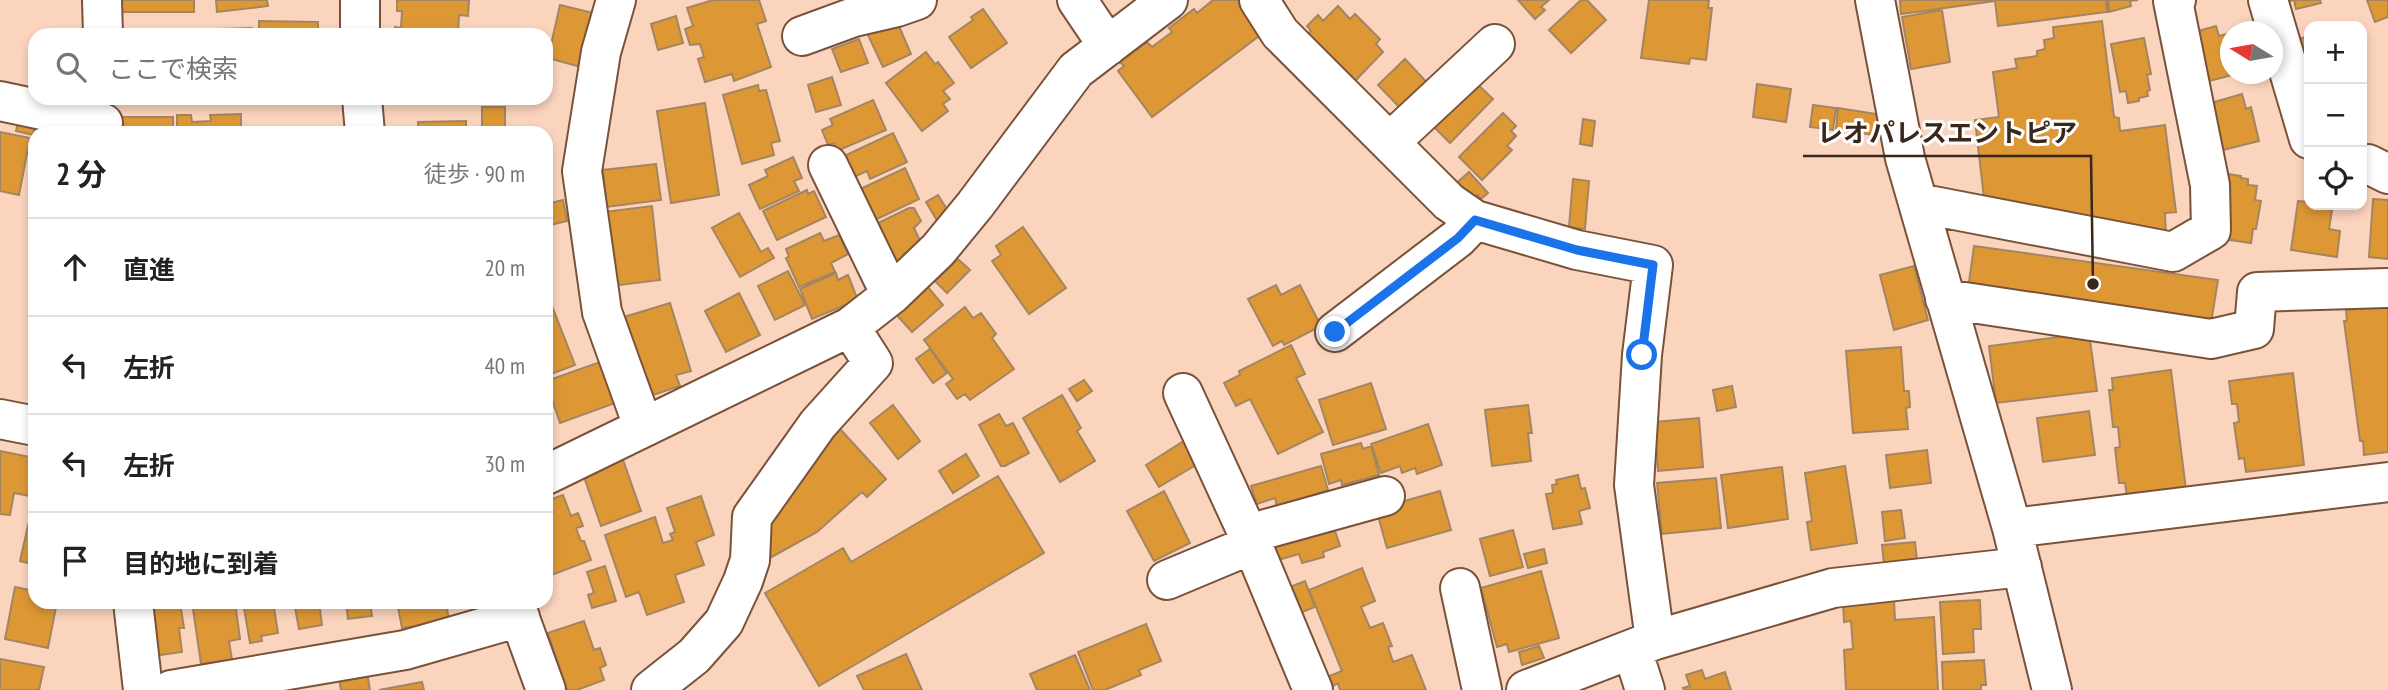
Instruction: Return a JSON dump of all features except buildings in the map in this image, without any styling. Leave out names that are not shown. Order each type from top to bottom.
[{"type":"street","points":[[102,0],[103,28]]},
{"type":"street","points":[[360,0],[360,28]]},
{"type":"street","points":[[616,0],[601,52],[582,171],[602,312],[643,426]]},
{"type":"street","points":[[802,36],[854,17],[917,0]]},
{"type":"street","points":[[1077,0],[1108,46]]},
{"type":"street","points":[[553,471],[850,327],[891,295],[946,241],[1076,70],[1168,0]]},
{"type":"street","points":[[1259,0],[1280,33],[1450,202],[1475,220],[1577,250],[1653,265],[1642,355],[1634,485],[1646,690]]},
{"type":"street","points":[[1875,0],[1905,158],[2012,528],[2052,690]]},
{"type":"street","points":[[1917,203],[2173,253],[2211,230],[2210,185],[2173,1],[2176,0]]},
{"type":"street","points":[[2268,0],[2304,122]]},
{"type":"street","points":[[1390,142],[1495,44]]},
{"type":"street","points":[[0,101],[103,118]]},
{"type":"street","points":[[363,105],[364,126]]},
{"type":"street","points":[[2367,164],[2388,174]]},
{"type":"street","points":[[828,165],[891,295]]},
{"type":"street","points":[[1335,332],[1458,238],[1475,220]]},
{"type":"street","points":[[1945,299],[2211,339],[2254,329],[2257,292],[2387,288]]},
{"type":"street","points":[[651,690],[694,656],[724,622],[751,560],[752,517],[818,424],[873,363],[850,327]]},
{"type":"street","points":[[1183,393],[1250,539],[1313,690]]},
{"type":"street","points":[[0,419],[28,425]]},
{"type":"street","points":[[2012,528],[2388,482]]},
{"type":"street","points":[[1167,580],[1250,539],[1385,496]]},
{"type":"street","points":[[1526,690],[1644,644],[1833,588],[2022,567]]},
{"type":"street","points":[[1460,588],[1482,690]]},
{"type":"street","points":[[134,609],[143,690]]},
{"type":"street","points":[[171,690],[405,650],[517,610],[546,690]]},
{"type":"place","name":"レオパレスエントピア","points":[[2093,284]]},
{"type":"route","points":[[1335,332],[1458,238],[1475,220],[1577,250],[1653,265],[1642,355]]}]
